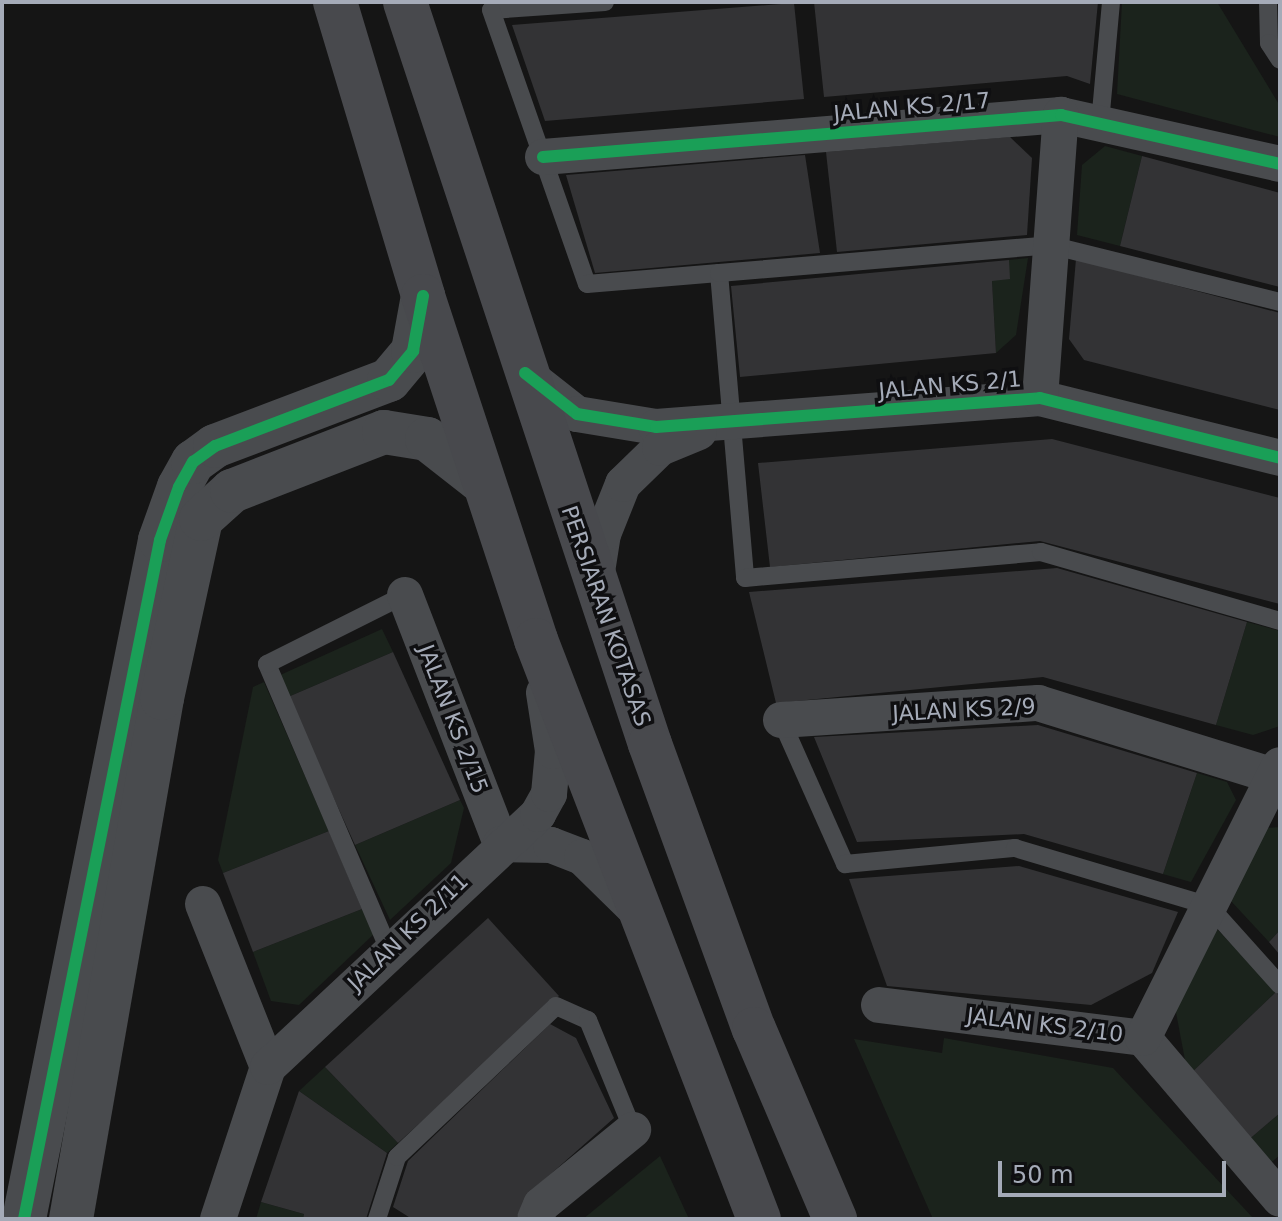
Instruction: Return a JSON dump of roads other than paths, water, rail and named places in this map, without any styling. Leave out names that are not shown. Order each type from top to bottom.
[{"type":"main road","points":[[335,2],[423,296],[536,640],[759,1219]]},
{"type":"main road","name":"PERSIARAN KOTASAS","points":[[405,2],[595,581],[754,1029],[835,1219]]},
{"type":"street","points":[[1040,398],[1061,115]]},
{"type":"street","name":"JALAN KS 2/17","points":[[543,157],[1061,115],[1280,164]]},
{"type":"street","points":[[24,1219],[157,555],[179,487],[193,462],[225,441],[389,380],[413,351],[423,296]]},
{"type":"street","points":[[525,373],[577,414],[656,427],[723,425]]},
{"type":"street","name":"JALAN KS 2/1","points":[[723,425],[1040,398],[1280,458]]},
{"type":"street","points":[[595,581],[603,534],[623,484],[660,448],[723,425]]},
{"type":"street","points":[[71,1219],[162,698],[201,519],[232,491],[384,432],[427,439],[482,482]]},
{"type":"street","name":"JALAN KS 2/15","points":[[405,595],[501,844]]},
{"type":"street","name":"JALAN KS 2/11","points":[[218,1219],[268,1067],[501,844],[538,814],[549,794],[553,751],[536,640]]},
{"type":"street","name":"JALAN KS 2/9","points":[[781,720],[1038,703],[1278,772]]},
{"type":"street","points":[[1143,1038],[1278,772]]},
{"type":"street","points":[[501,844],[551,845],[582,857],[606,875],[639,913]]},
{"type":"street","points":[[203,904],[268,1067]]},
{"type":"street","name":"JALAN KS 2/10","points":[[879,1005],[1143,1038],[1280,1199]]},
{"type":"street","points":[[535,1219],[541,1205],[633,1130]]},
{"type":"lane","points":[[605,2],[491,10],[587,284],[1050,245],[1280,302]]},
{"type":"lane","points":[[1100,123],[1111,2]]},
{"type":"lane","points":[[1268,2],[1269,43],[1280,60]]},
{"type":"lane","points":[[719,273],[723,425],[745,578],[1041,552],[1280,621]]},
{"type":"lane","points":[[389,950],[267,664],[405,595]]},
{"type":"lane","points":[[781,720],[845,864],[1015,848],[1209,906],[1280,985]]},
{"type":"lane","points":[[377,1219],[397,1157],[556,1006],[588,1020],[633,1130]]}]
